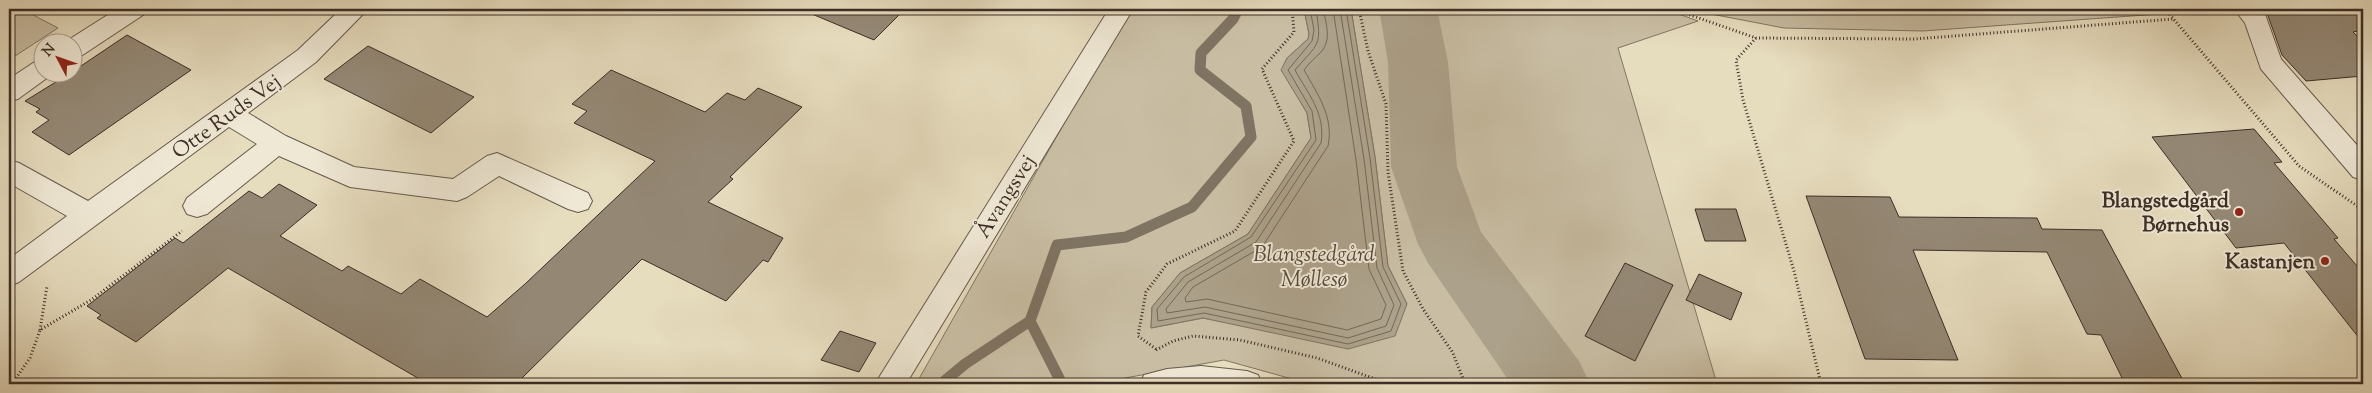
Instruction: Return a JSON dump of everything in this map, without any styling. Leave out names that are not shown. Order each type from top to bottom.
[{"type":"street","points":[[82,43],[134,9]]},
{"type":"street","name":"Otte Ruds Vej","points":[[9,274],[307,56],[356,9]]},
{"type":"street","name":"Åvangsvej","points":[[890,384],[1121,9]]},
{"type":"street","points":[[2246,9],[2256,20],[2270,63],[2363,170]]},
{"type":"street","points":[[9,92],[32,76]]},
{"type":"street","points":[[229,114],[277,144],[350,177],[457,190],[497,163],[578,201]]},
{"type":"street","points":[[197,206],[277,144]]},
{"type":"street","points":[[9,170],[90,216]]},
{"type":"street","points":[[1155,384],[1178,380],[1215,379],[1247,384]]},
{"type":"path","points":[[1156,349],[1138,336],[1146,292],[1167,264],[1235,232],[1294,141],[1262,69],[1294,32],[1292,9]]},
{"type":"path","points":[[1359,9],[1368,51],[1386,104],[1388,172],[1403,271],[1423,309],[1453,354],[1465,384]]},
{"type":"path","points":[[1673,9],[1756,38],[1916,39],[2173,19]]},
{"type":"path","points":[[2165,9],[2299,166],[2363,210]]},
{"type":"path","points":[[1756,38],[1736,60],[1743,100],[1794,271],[1821,384]]},
{"type":"path","points":[[12,384],[30,358],[40,330],[91,300],[194,222],[197,206]]},
{"type":"shaded area","points":[[9,9],[22,9],[58,28],[52,32],[32,32],[32,45],[9,60]]},
{"type":"shaded area","points":[[1129,9],[1304,9],[1309,34],[1308,39],[1287,58],[1282,70],[1307,113],[1311,138],[1248,234],[1180,273],[1152,307],[1151,328],[1203,318],[1250,327],[1407,304],[1388,266],[1375,157],[1351,9],[1665,9],[1698,21],[1618,48],[1717,384],[1310,384],[1224,360],[1125,378],[1105,384],[916,384]]},
{"type":"shaded area","points":[[1698,9],[2155,9],[2159,14],[1923,31],[1784,28],[1711,14]]},
{"type":"water","name":"Blangstedgård Møllesø","points":[[1304,9],[1351,9],[1375,157],[1388,266],[1407,304],[1395,336],[1348,349],[1203,318],[1151,328],[1152,307],[1180,273],[1248,234],[1311,138],[1307,113],[1281,70],[1287,58],[1308,39],[1309,34]]},
{"type":"building","points":[[800,9],[905,9],[874,40]]},
{"type":"building","points":[[2262,9],[2363,9],[2363,30],[2353,32],[2363,42],[2363,76],[2306,81],[2282,55],[2267,13]]},
{"type":"building","points":[[127,35],[191,70],[69,155],[32,132],[49,120],[36,112],[40,109],[25,101],[56,82],[82,82],[82,65]]},
{"type":"building","points":[[368,46],[474,97],[431,133],[324,79]]},
{"type":"building","points":[[611,70],[705,112],[727,93],[745,100],[758,88],[802,107],[730,177],[733,179],[708,202],[783,238],[768,262],[763,260],[726,301],[642,259],[516,384],[428,384],[228,268],[136,342],[97,318],[101,315],[87,306],[175,238],[183,243],[249,191],[262,198],[279,184],[317,205],[280,236],[342,271],[348,266],[401,294],[420,279],[487,317],[525,284],[655,161],[574,123],[587,111],[572,104]]},
{"type":"building","points":[[2254,129],[2282,162],[2274,163],[2338,238],[2334,239],[2363,273],[2363,343],[2284,243],[2236,248],[2152,137]]},
{"type":"building","points":[[1806,196],[1890,197],[1899,217],[2037,218],[2042,229],[2102,230],[2185,384],[2125,384],[2101,335],[2087,334],[2047,252],[1913,250],[1958,360],[1865,359]]},
{"type":"building","points":[[1695,209],[1736,209],[1746,241],[1705,241]]},
{"type":"building","points":[[1625,263],[1673,285],[1635,361],[1585,336]]},
{"type":"building","points":[[1699,274],[1742,293],[1731,320],[1686,300]]},
{"type":"building","points":[[840,331],[876,343],[859,372],[821,360]]},
{"type":"waterway","points":[[1030,321],[1057,245],[1126,237],[1192,207],[1251,137],[1246,106],[1200,70],[1201,53],[1233,19],[1238,9]]},
{"type":"waterway","points":[[1408,9],[1418,62],[1424,167],[1452,244],[1553,384]]},
{"type":"waterway","points":[[941,384],[965,364],[1030,321]]},
{"type":"waterway","points":[[1030,321],[1060,380]]},
{"type":"place","name":"Blangstedgård Børnehus","points":[[2239,212]]},
{"type":"place","name":"Kastanjen","points":[[2325,261]]}]
